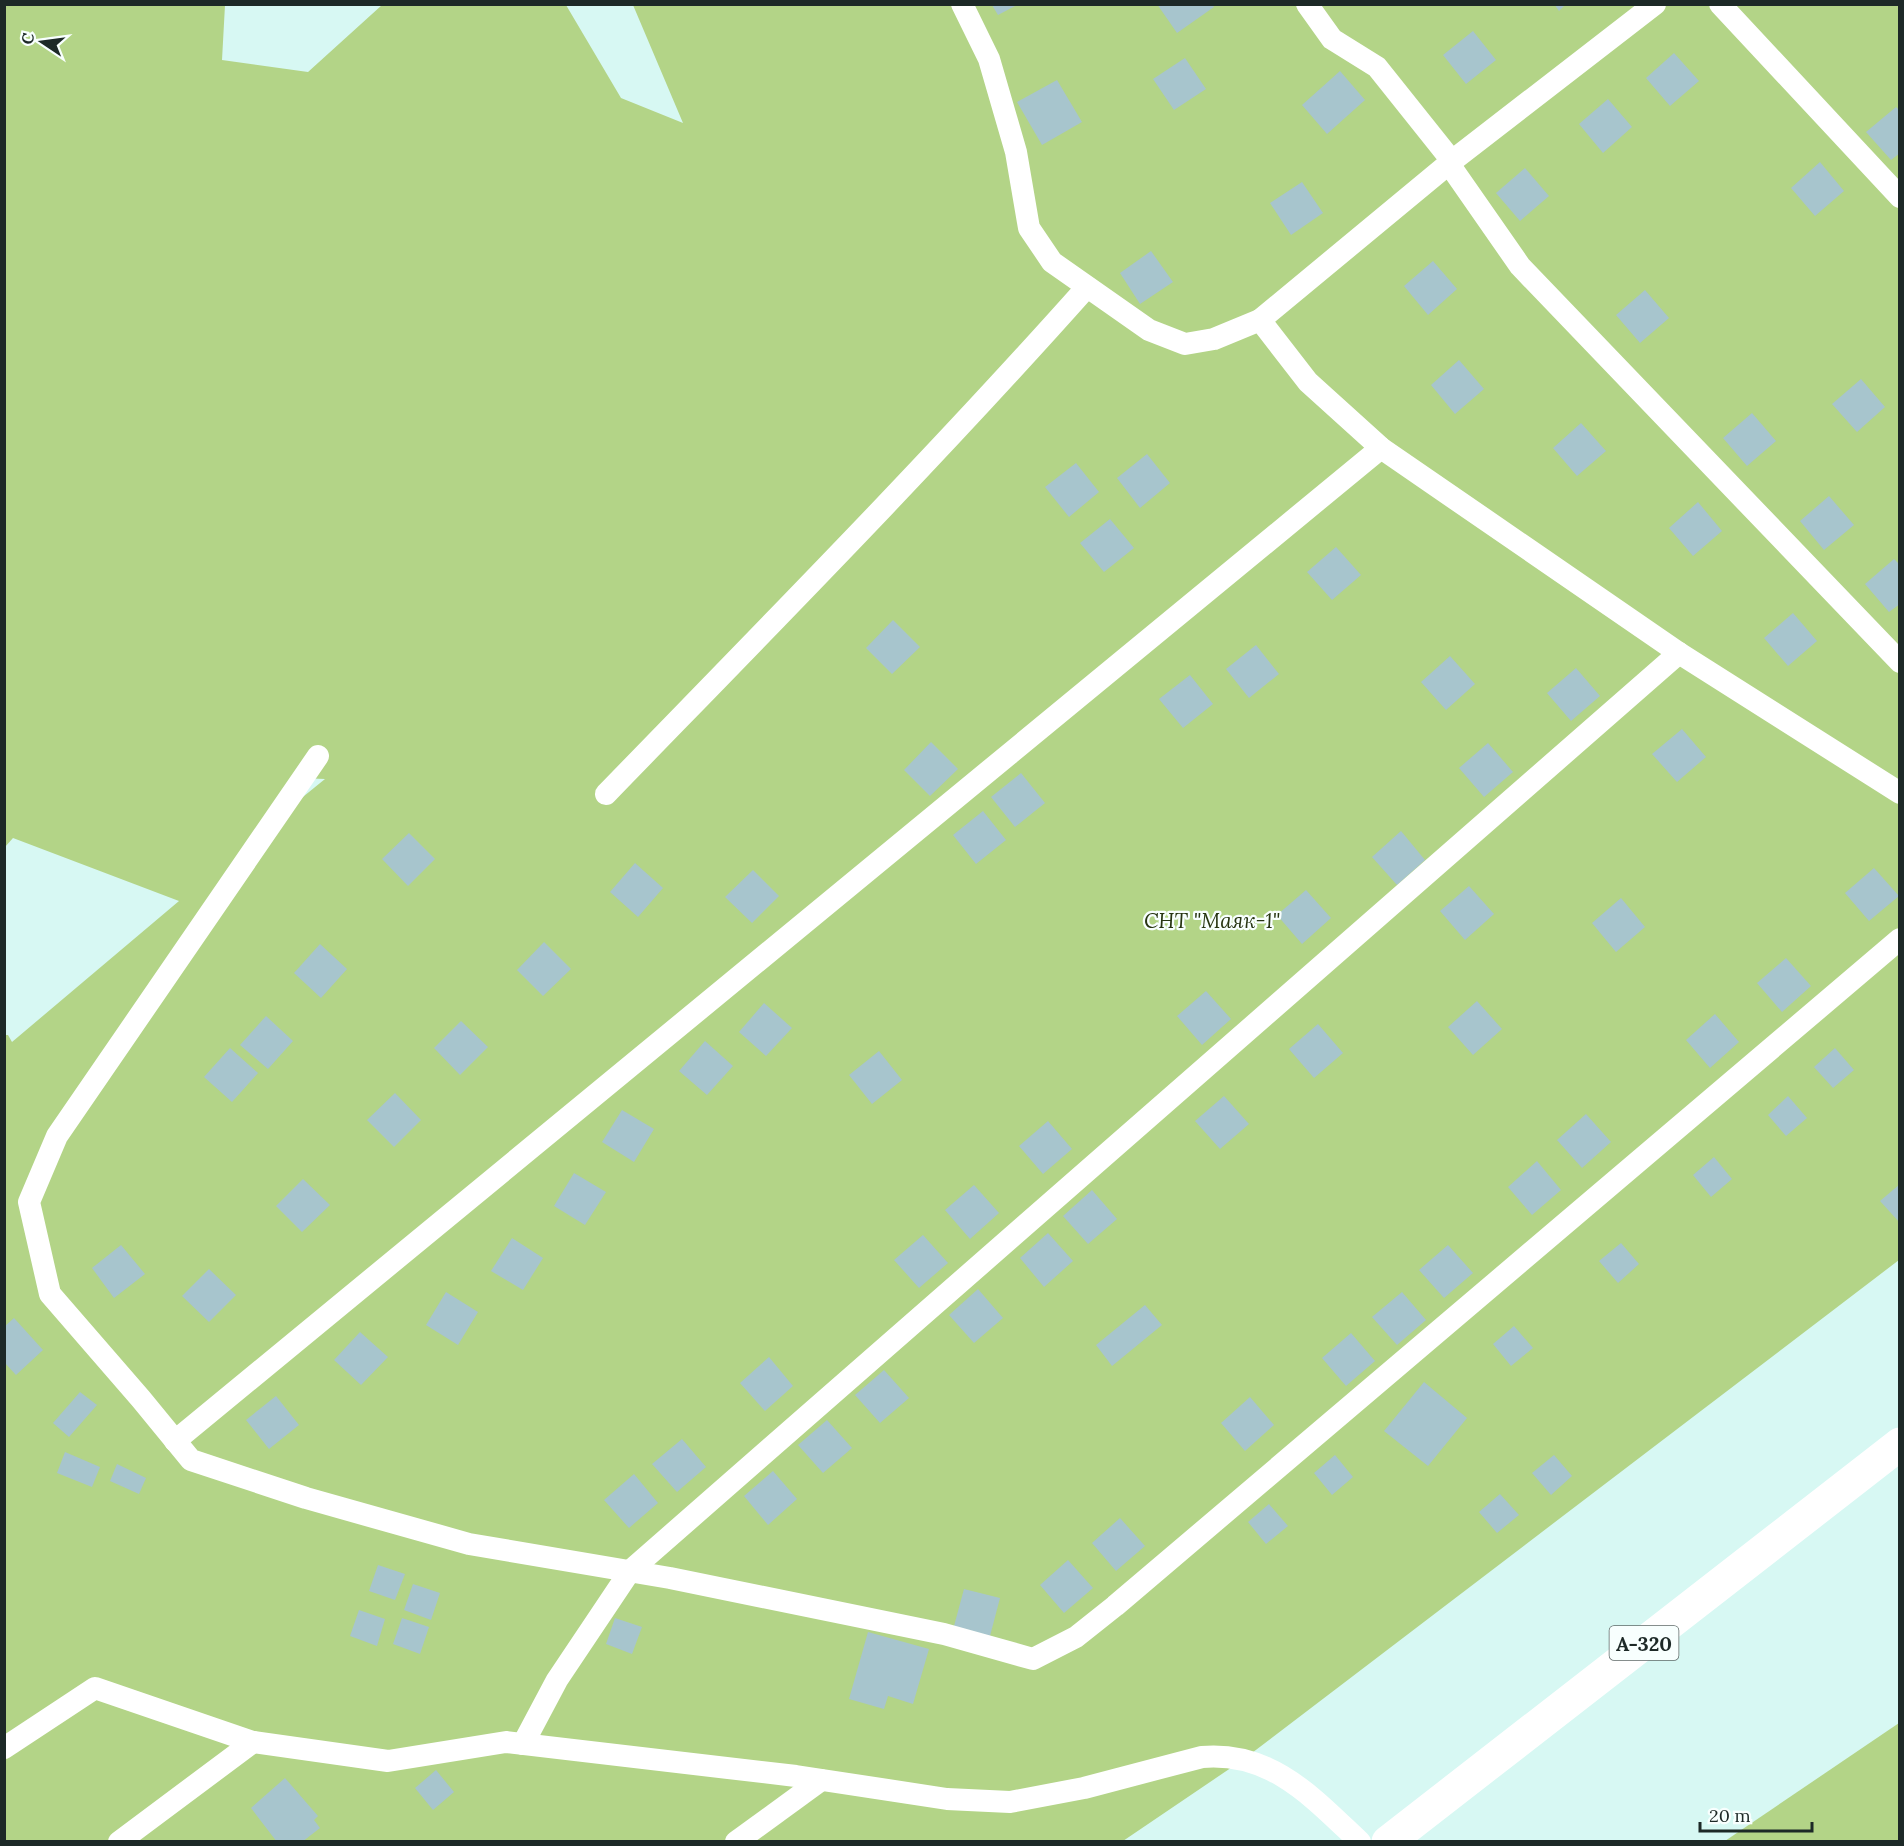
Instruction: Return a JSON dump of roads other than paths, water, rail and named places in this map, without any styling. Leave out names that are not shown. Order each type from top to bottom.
[{"type":"highway","name":"А-320","points":[[1388,1842],[1899,1444]]},
{"type":"lane","points":[[962,4],[989,59],[1016,152],[1029,228],[1052,262],[1149,330],[1185,344],[1214,339],[1260,320],[1451,163],[1655,4]]},
{"type":"lane","points":[[1307,4],[1332,39],[1377,67],[1451,163],[1520,266],[1899,662]]},
{"type":"lane","points":[[1720,4],[1899,197]]},
{"type":"lane","points":[[606,794],[811,583],[1026,356],[1087,286]]},
{"type":"lane","points":[[1260,320],[1308,382],[1382,448],[1679,653],[1899,793]]},
{"type":"lane","points":[[175,1441],[1382,448]]},
{"type":"lane","points":[[523,1744],[557,1680],[630,1571],[1679,653]]},
{"type":"lane","points":[[318,756],[57,1136],[29,1202],[50,1294],[191,1460],[316,1502],[469,1544],[630,1571],[944,1634],[1034,1659],[1076,1637],[1115,1606],[1899,939]]},
{"type":"lane","points":[[4,1748],[95,1688],[252,1742],[388,1761],[506,1742],[821,1780],[947,1799],[1010,1802],[1084,1788],[1202,1757],[1220,1755],[1263,1765],[1310,1795],[1360,1842]]},
{"type":"lane","points":[[119,1842],[252,1742]]},
{"type":"lane","points":[[736,1842],[821,1780]]},
{"type":"park label","name":"СНТ \"Маяк-1\"","points":[[1212,920]]}]
